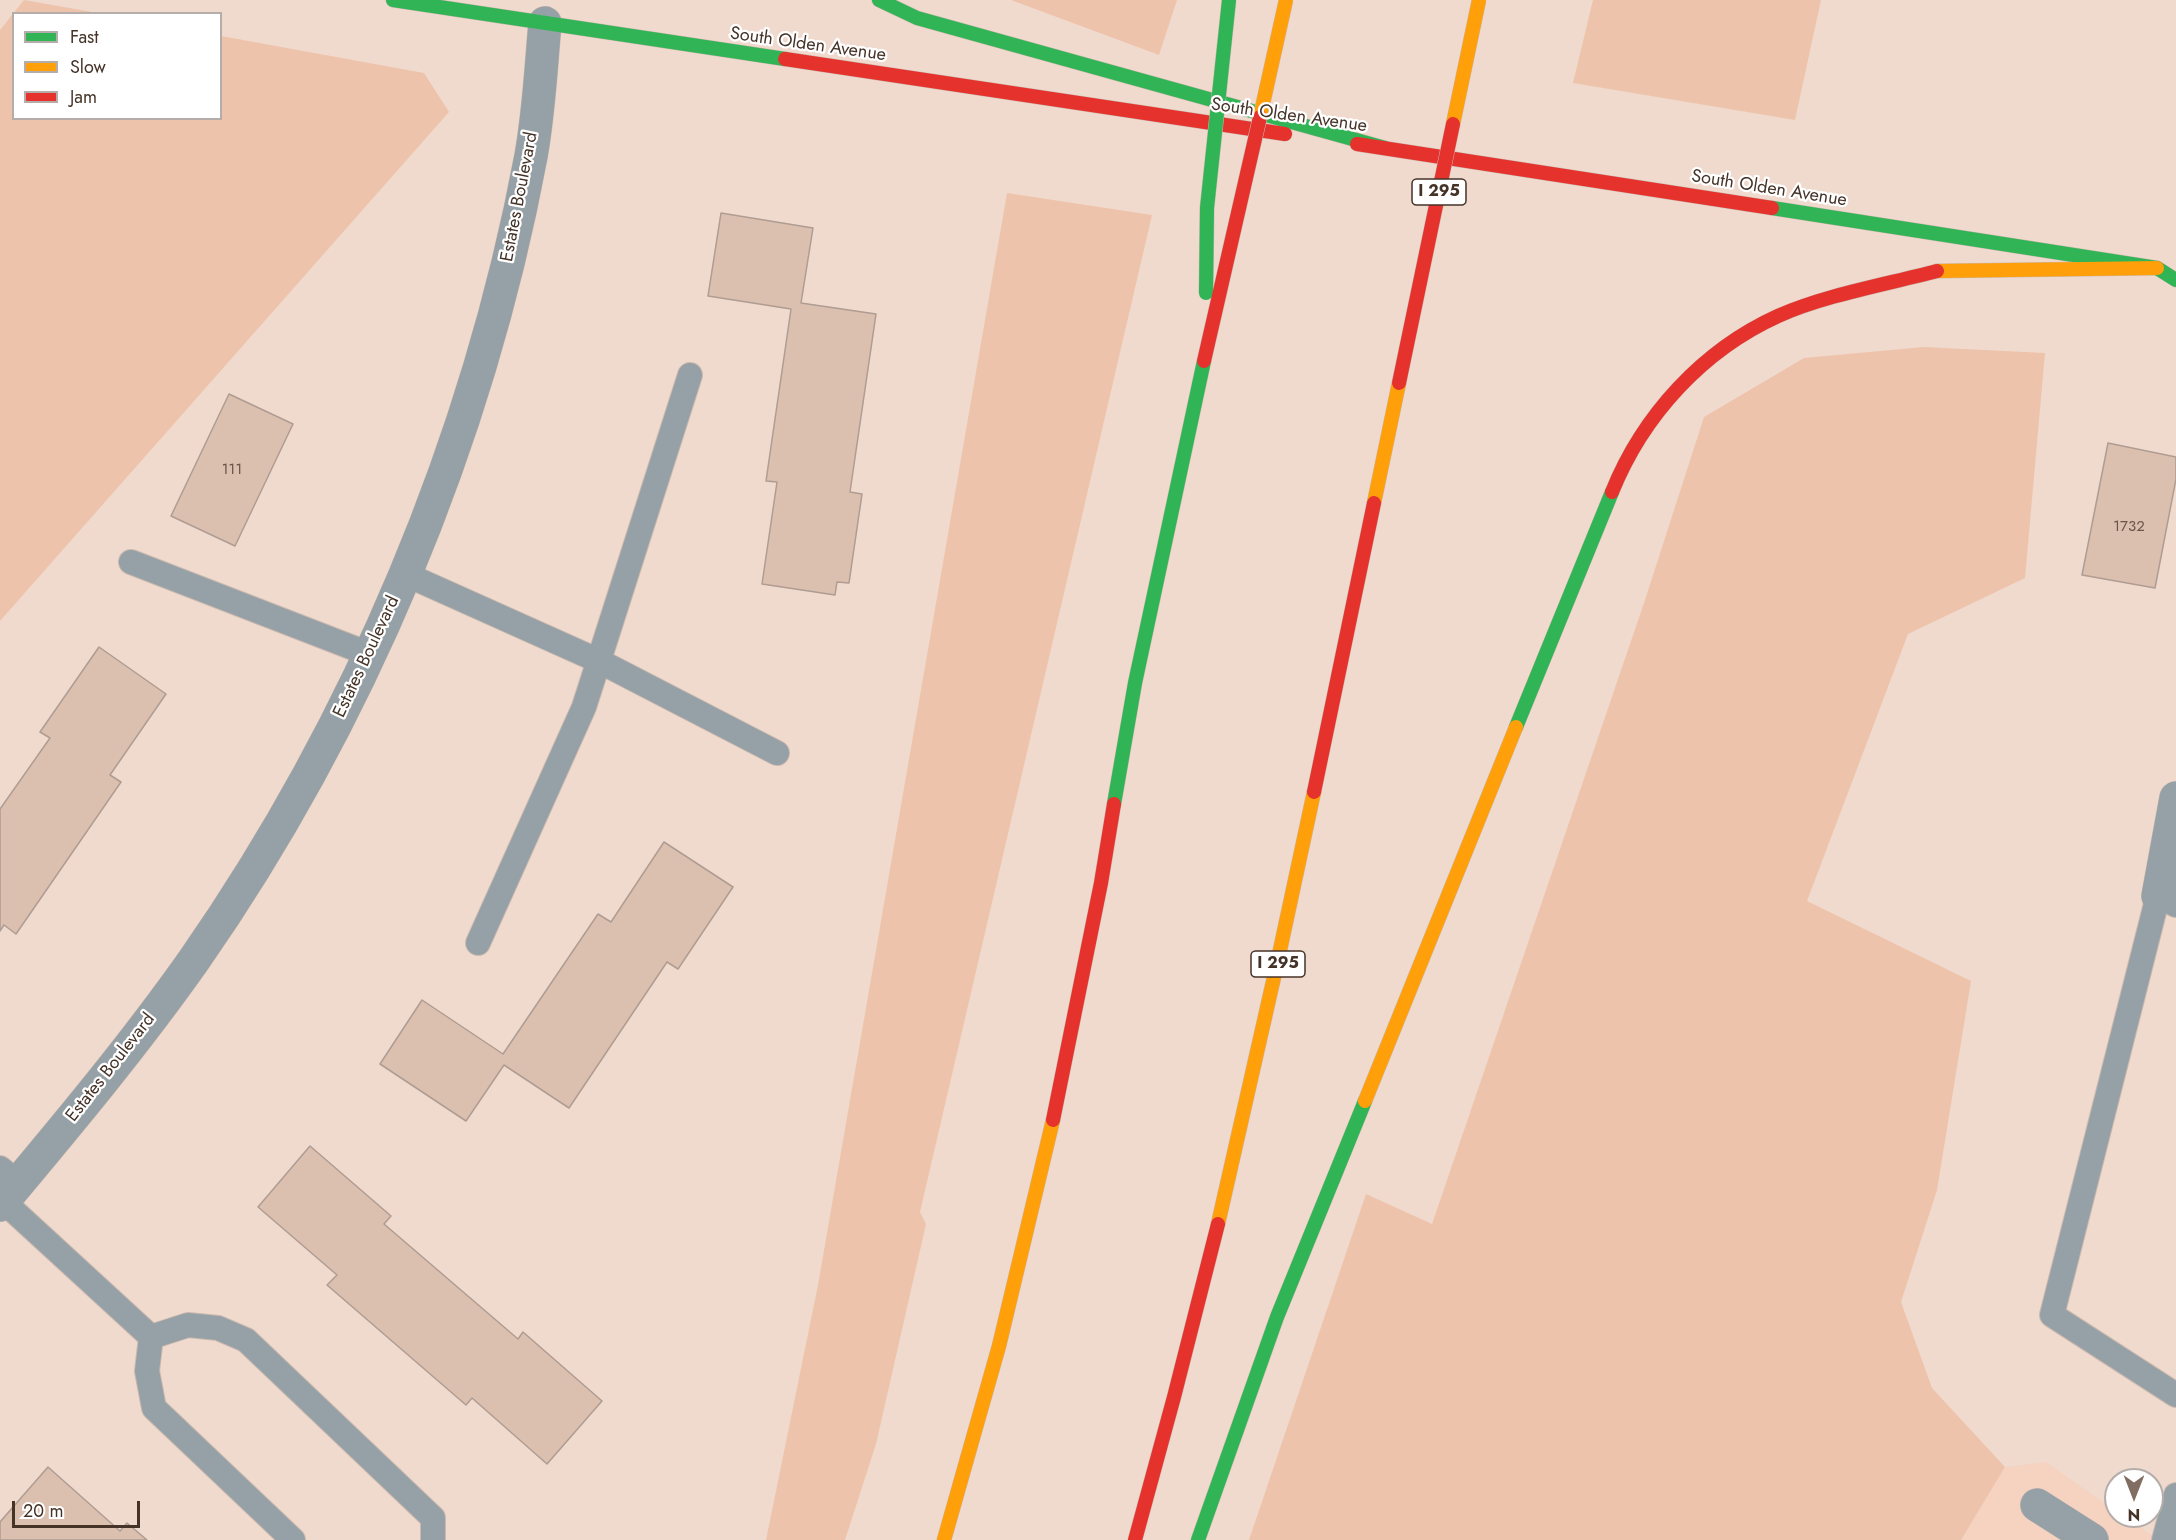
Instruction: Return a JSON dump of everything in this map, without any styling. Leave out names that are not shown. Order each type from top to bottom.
[{"type":"main road","name":"South Olden Avenue","points":[[393,0],[1385,148],[2170,273]]},
{"type":"main road","points":[[879,0],[917,18],[1385,148]]},
{"type":"main road","points":[[1204,361],[1207,208],[1229,0]]},
{"type":"main road","points":[[944,1540],[999,1346],[1054,1116],[1101,883],[1135,683],[1204,361],[1286,0]]},
{"type":"main road","name":"I 295","points":[[1135,1540],[1161,1449],[1249,1095],[1479,0]]},
{"type":"main road","points":[[1198,1540],[1278,1317],[1615,484],[1638,439],[1681,384],[1726,345],[1779,316],[1830,299],[1941,270],[2170,273]]},
{"type":"street","name":"Estates Boulevard","points":[[5,1189],[107,1077],[194,959],[273,836],[344,708],[405,574],[457,437],[499,297],[531,153],[545,23]]},
{"type":"street","points":[[2167,900],[2176,798]]},
{"type":"street","points":[[2037,1505],[2092,1540]]},
{"type":"lane","points":[[478,943],[584,707],[690,375]]},
{"type":"lane","points":[[131,562],[369,654]]},
{"type":"lane","points":[[405,574],[599,661],[777,753]]},
{"type":"lane","points":[[2167,900],[2052,1315],[2176,1395]]},
{"type":"lane","points":[[5,1189],[151,1336]]},
{"type":"lane","points":[[151,1336],[188,1325],[218,1328],[246,1340],[433,1518],[433,1540]]},
{"type":"lane","points":[[151,1336],[147,1371],[154,1408],[293,1540]]},
{"type":"lane","points":[[2164,1540],[2176,1495]]},
{"type":"shaded area","points":[[24,0],[92,12],[14,12]]},
{"type":"shaded area","points":[[1011,0],[1177,0],[1159,55]]},
{"type":"shaded area","points":[[1593,0],[1821,0],[1795,120],[1573,83]]},
{"type":"shaded area","points":[[12,15],[12,120],[222,120],[222,36],[424,73],[449,112],[0,621],[0,30]]},
{"type":"shaded area","points":[[1007,193],[1152,215],[920,1212],[926,1224],[876,1444],[845,1540],[766,1540],[818,1285]]},
{"type":"shaded area","points":[[1924,347],[2045,353],[2025,578],[1908,634],[1807,901],[1971,981],[1937,1190],[1901,1302],[1932,1388],[2005,1467],[1961,1540],[1249,1540],[1366,1194],[1432,1224],[1645,600],[1704,417],[1804,358]]},
{"type":"shaded area","points":[[2046,1462],[2104,1503],[2104,1528],[2142,1528],[2159,1540],[1961,1540],[2005,1467]]},
{"type":"building","points":[[721,213],[813,228],[801,303],[876,314],[850,492],[862,494],[849,583],[837,582],[835,595],[762,584],[777,482],[766,481],[791,309],[708,296]]},
{"type":"building","points":[[229,394],[293,424],[235,546],[171,516]]},
{"type":"building","points":[[2108,443],[2176,457],[2176,479],[2155,588],[2082,575]]},
{"type":"building","points":[[99,647],[166,694],[110,775],[121,782],[16,934],[4,925],[0,931],[0,809],[50,738],[40,732]]},
{"type":"building","points":[[664,842],[733,887],[678,969],[667,962],[569,1108],[504,1065],[466,1121],[380,1064],[422,1000],[503,1054],[598,914],[611,922]]},
{"type":"building","points":[[310,1146],[391,1216],[384,1224],[518,1339],[523,1332],[602,1401],[547,1464],[472,1398],[466,1405],[327,1285],[337,1275],[258,1207]]},
{"type":"building","points":[[48,1467],[120,1531],[127,1523],[147,1540],[0,1540],[0,1522]]},
{"type":"traffic: fast","points":[[393,0],[785,59]]},
{"type":"traffic: fast","points":[[879,0],[917,18],[1385,148]]},
{"type":"traffic: fast","points":[[1206,293],[1207,208],[1229,0]]},
{"type":"traffic: fast","points":[[1772,208],[2157,268],[2176,280]]},
{"type":"traffic: fast","points":[[1114,804],[1135,683],[1204,361]]},
{"type":"traffic: fast","points":[[1516,727],[1612,492]]},
{"type":"traffic: fast","points":[[1198,1540],[1277,1317],[1365,1101]]},
{"type":"traffic: slow","points":[[1260,117],[1286,0]]},
{"type":"traffic: slow","points":[[1453,124],[1479,0]]},
{"type":"traffic: slow","points":[[1937,271],[2157,268]]},
{"type":"traffic: slow","points":[[1374,503],[1399,383]]},
{"type":"traffic: slow","points":[[1365,1101],[1516,727]]},
{"type":"traffic: slow","points":[[1218,1224],[1314,792]]},
{"type":"traffic: slow","points":[[944,1540],[999,1346],[1053,1120]]},
{"type":"traffic: jam","points":[[785,59],[1285,134]]},
{"type":"traffic: jam","points":[[1204,361],[1260,117]]},
{"type":"traffic: jam","points":[[1399,383],[1453,124]]},
{"type":"traffic: jam","points":[[1357,144],[1772,208]]},
{"type":"traffic: jam","points":[[1612,492],[1640,437],[1658,411],[1701,366],[1725,347],[1751,330],[1796,309],[1836,296],[1937,271]]},
{"type":"traffic: jam","points":[[1314,792],[1374,503]]},
{"type":"traffic: jam","points":[[1053,1120],[1101,883],[1114,804]]},
{"type":"traffic: jam","points":[[1135,1540],[1218,1224]]}]
